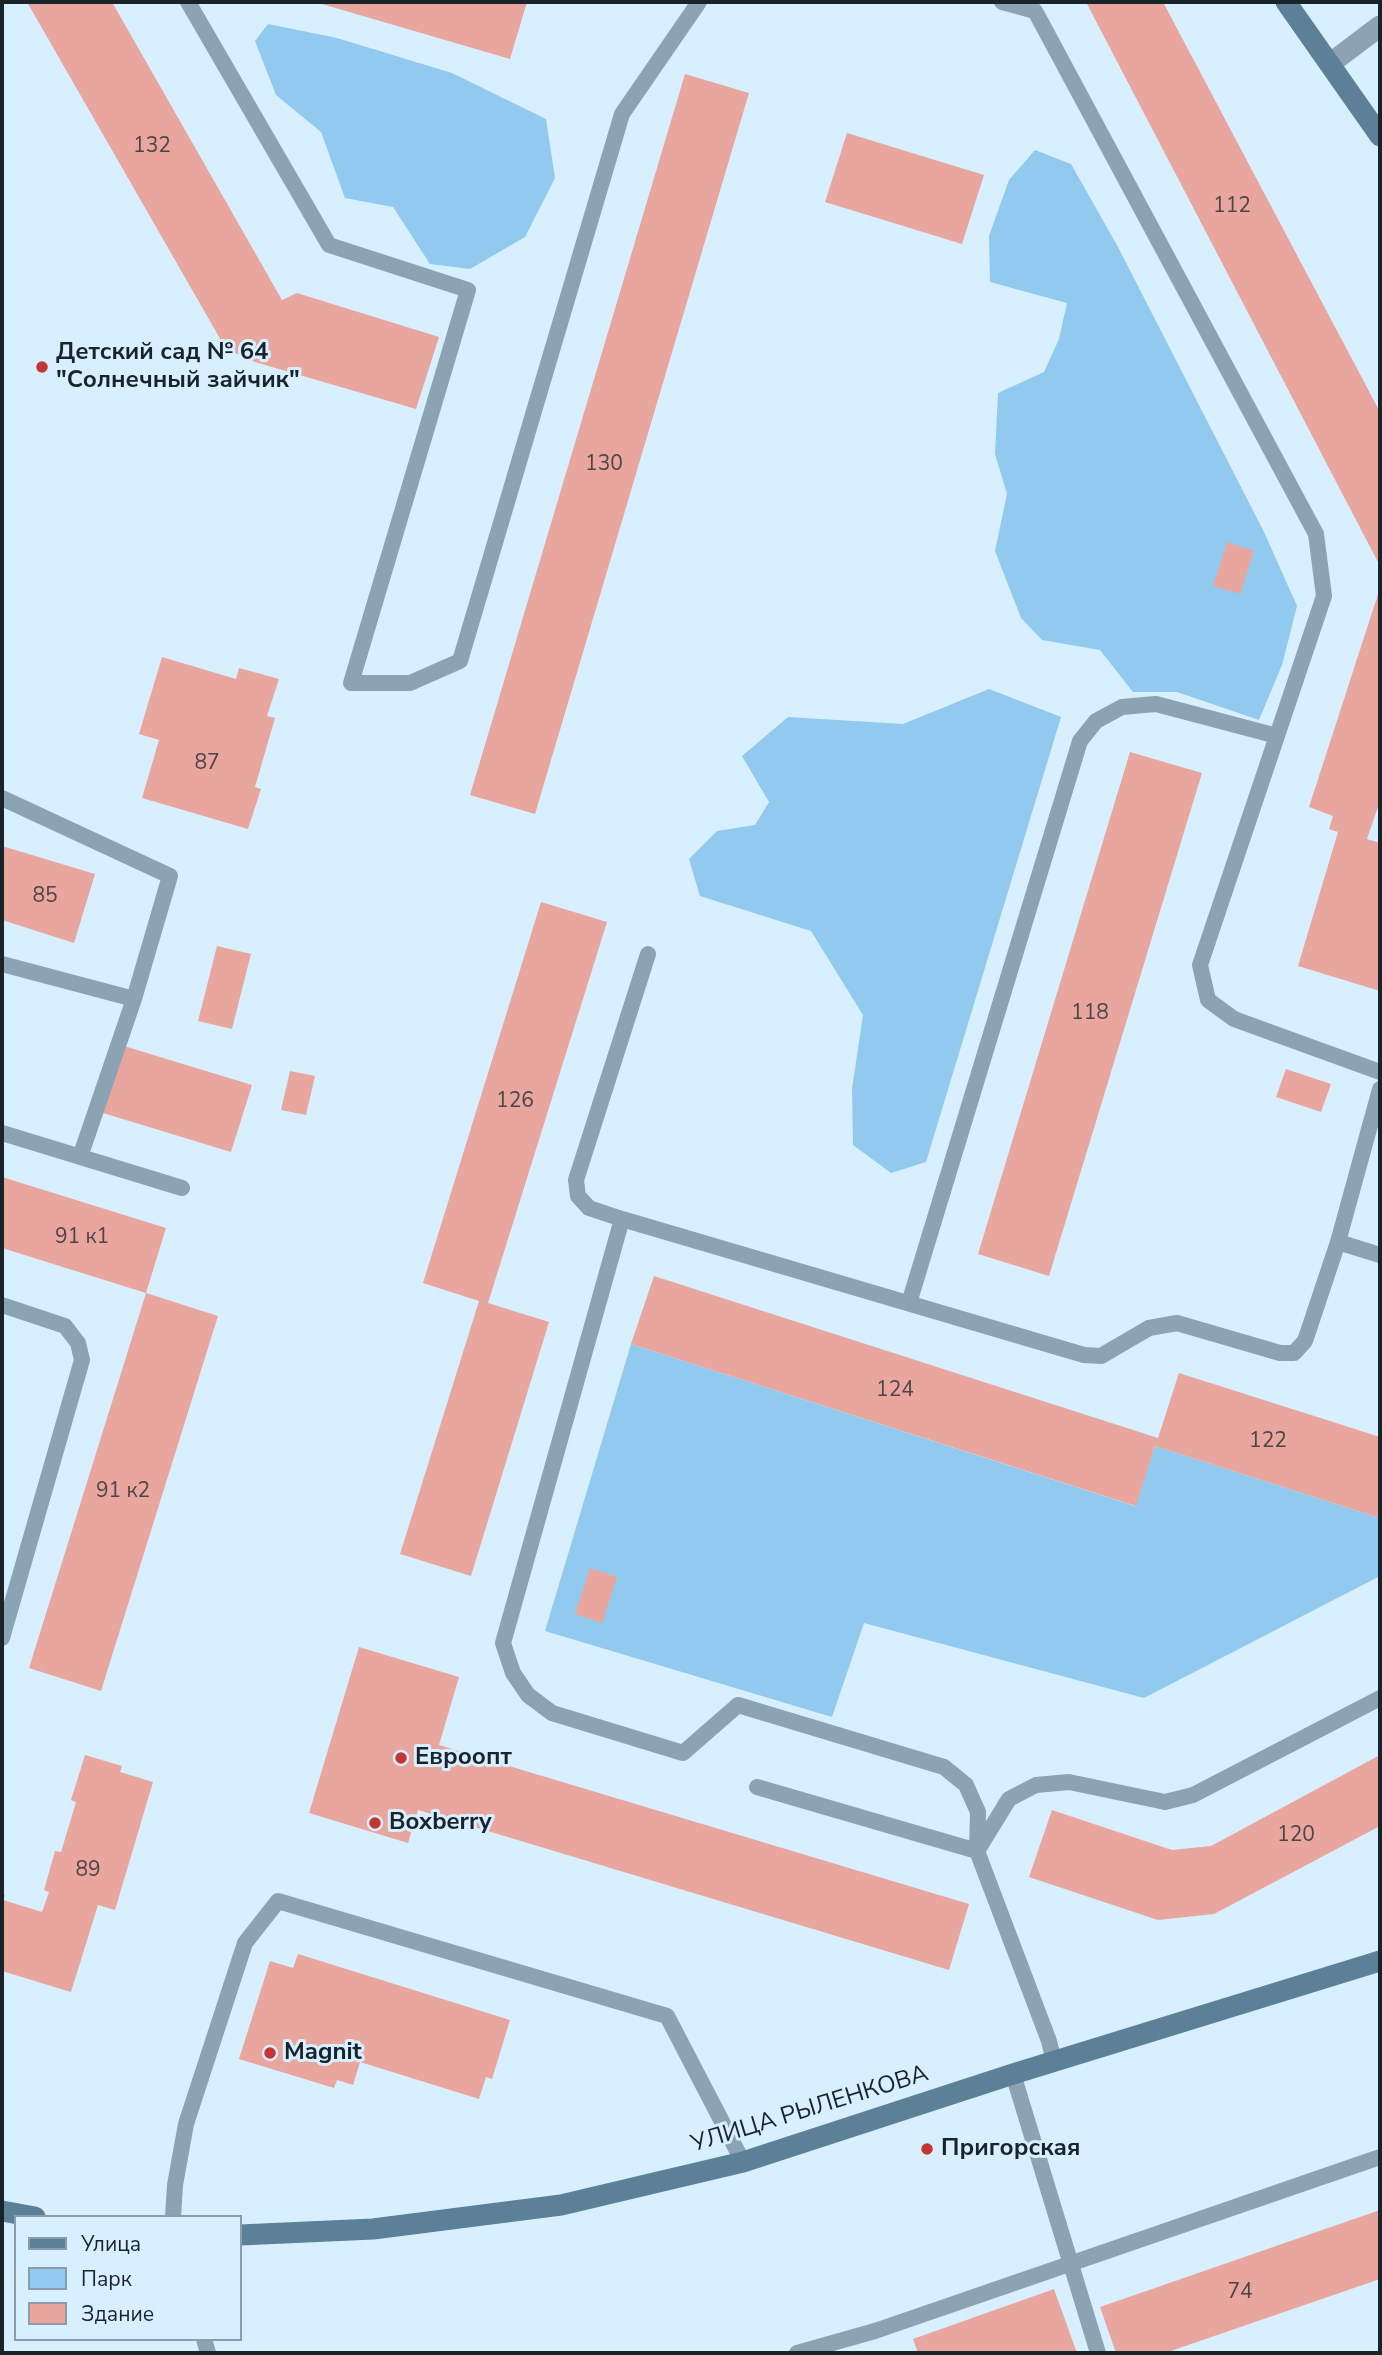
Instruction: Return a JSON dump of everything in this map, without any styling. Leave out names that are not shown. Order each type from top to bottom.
[{"type":"street","points":[[1286,2],[1380,136]]},
{"type":"street","points":[[1331,63],[1380,26]]},
{"type":"street","name":"УЛИЦА РЫЛЕНКОВА","points":[[242,2235],[373,2229],[561,2205],[743,2162],[1013,2074],[1380,1961]]},
{"type":"street","points":[[2,2211],[24,2215]]},
{"type":"lane","points":[[188,2],[330,245],[468,290],[351,682],[399,683],[411,683],[460,661],[622,114],[699,2]]},
{"type":"lane","points":[[1002,2],[1035,11],[1316,534],[1324,596],[1200,965],[1208,1000],[1234,1019],[1380,1072]]},
{"type":"lane","points":[[909,1303],[1080,741],[1096,721],[1122,708],[1156,704],[1277,736]]},
{"type":"lane","points":[[2,798],[170,877],[134,999],[80,1157]]},
{"type":"lane","points":[[648,954],[576,1180],[578,1196],[589,1208],[1084,1355],[1101,1356],[1149,1328],[1177,1323],[1280,1353],[1294,1353],[1305,1341],[1338,1242],[1380,1089]]},
{"type":"lane","points":[[2,964],[134,999]]},
{"type":"lane","points":[[2,1133],[182,1188]]},
{"type":"lane","points":[[622,1219],[503,1643],[513,1673],[528,1695],[552,1713],[683,1752],[738,1705],[944,1767],[966,1785],[978,1812],[978,1851],[1049,2041],[1054,2062]]},
{"type":"lane","points":[[1338,1242],[1380,1255]]},
{"type":"lane","points":[[2,1306],[65,1326],[78,1343],[82,1360],[2,1639]]},
{"type":"lane","points":[[978,1851],[1009,1799],[1036,1785],[1069,1782],[1165,1802],[1193,1795],[1380,1698]]},
{"type":"lane","points":[[757,1787],[978,1851]]},
{"type":"lane","points":[[173,2215],[175,2185],[186,2123],[245,1943],[278,1900],[667,2015],[743,2162]]},
{"type":"lane","points":[[1013,2074],[1098,2353]]},
{"type":"lane","points":[[797,2353],[875,2331],[1380,2157]]},
{"type":"green space","points":[[268,24],[337,38],[452,73],[546,119],[555,178],[525,237],[470,269],[430,264],[393,207],[345,198],[321,132],[276,95],[255,41]]},
{"type":"green space","points":[[1035,150],[1071,164],[1118,247],[1264,532],[1297,606],[1282,665],[1259,720],[1177,692],[1133,692],[1100,650],[1042,640],[1021,618],[995,551],[1007,494],[995,454],[998,393],[1044,372],[1059,339],[1067,303],[990,282],[989,236],[1009,180]]},
{"type":"green space","points":[[989,689],[1061,717],[926,1162],[891,1173],[853,1145],[852,1089],[863,1015],[811,931],[700,896],[689,859],[717,831],[755,825],[769,802],[742,756],[788,717],[903,724]]},
{"type":"green space","points":[[631,1344],[1135,1506],[1155,1446],[1380,1518],[1380,1576],[1144,1698],[864,1623],[832,1717],[545,1631]]},
{"type":"building","points":[[27,2],[112,2],[282,300],[297,293],[439,337],[416,409],[255,362],[226,349]]},
{"type":"building","points":[[315,2],[527,2],[510,59]]},
{"type":"building","points":[[1086,2],[1163,2],[1380,412],[1380,566]]},
{"type":"building","points":[[685,74],[749,93],[535,814],[470,795]]},
{"type":"building","points":[[847,133],[984,175],[962,244],[825,202]]},
{"type":"building","points":[[1227,542],[1254,551],[1240,594],[1213,586]]},
{"type":"building","points":[[1380,588],[1380,801],[1367,839],[1380,843],[1380,991],[1298,966],[1338,832],[1329,829],[1333,816],[1309,807]]},
{"type":"building","points":[[162,657],[236,679],[239,668],[279,679],[267,716],[275,718],[255,787],[261,789],[248,829],[142,798],[159,740],[139,734]]},
{"type":"building","points":[[1130,752],[1202,773],[1049,1276],[978,1254]]},
{"type":"building","points":[[2,846],[95,874],[74,943],[2,920]]},
{"type":"building","points":[[541,902],[607,922],[488,1303],[549,1322],[471,1576],[400,1554],[479,1301],[423,1283]]},
{"type":"building","points":[[217,946],[251,954],[232,1029],[198,1021]]},
{"type":"building","points":[[124,1046],[252,1085],[231,1152],[103,1113]]},
{"type":"building","points":[[1286,1069],[1331,1084],[1321,1112],[1276,1097]]},
{"type":"building","points":[[290,1071],[315,1076],[306,1115],[281,1110]]},
{"type":"building","points":[[2,1177],[166,1228],[146,1293],[2,1248]]},
{"type":"building","points":[[654,1276],[1158,1438],[1179,1373],[1380,1437],[1380,1518],[1155,1446],[1136,1506],[631,1344]]},
{"type":"building","points":[[146,1293],[218,1316],[101,1691],[29,1668]]},
{"type":"building","points":[[590,1568],[617,1577],[602,1623],[575,1614]]},
{"type":"building","points":[[359,1647],[459,1677],[439,1745],[969,1904],[949,1970],[418,1810],[408,1843],[309,1813]]},
{"type":"building","points":[[85,1755],[122,1766],[120,1772],[153,1782],[115,1910],[98,1905],[71,1992],[2,1971],[2,1894],[5,1895],[3,1900],[42,1912],[49,1892],[44,1890],[55,1851],[61,1852],[76,1802],[71,1800]]},
{"type":"building","points":[[1380,1755],[1380,1826],[1214,1914],[1158,1920],[1029,1877],[1052,1810],[1172,1850],[1211,1846]]},
{"type":"building","points":[[298,1954],[510,2020],[492,2079],[486,2077],[479,2099],[360,2062],[353,2085],[337,2080],[334,2088],[239,2059],[270,1961],[293,1968]]},
{"type":"building","points":[[1380,2210],[1380,2279],[1165,2353],[1116,2353],[1100,2307]]},
{"type":"building","points":[[1054,2289],[1077,2353],[918,2353],[913,2339]]},
{"type":"place","name":"Детский сад № 64 \"Солнечный зайчик\"","points":[[42,367]]},
{"type":"place","name":"Евроопт","points":[[401,1758]]},
{"type":"place","name":"Boxberry","points":[[375,1823]]},
{"type":"place","name":"Magnit","points":[[270,2053]]},
{"type":"place","name":"Пригорская","points":[[927,2149]]}]
